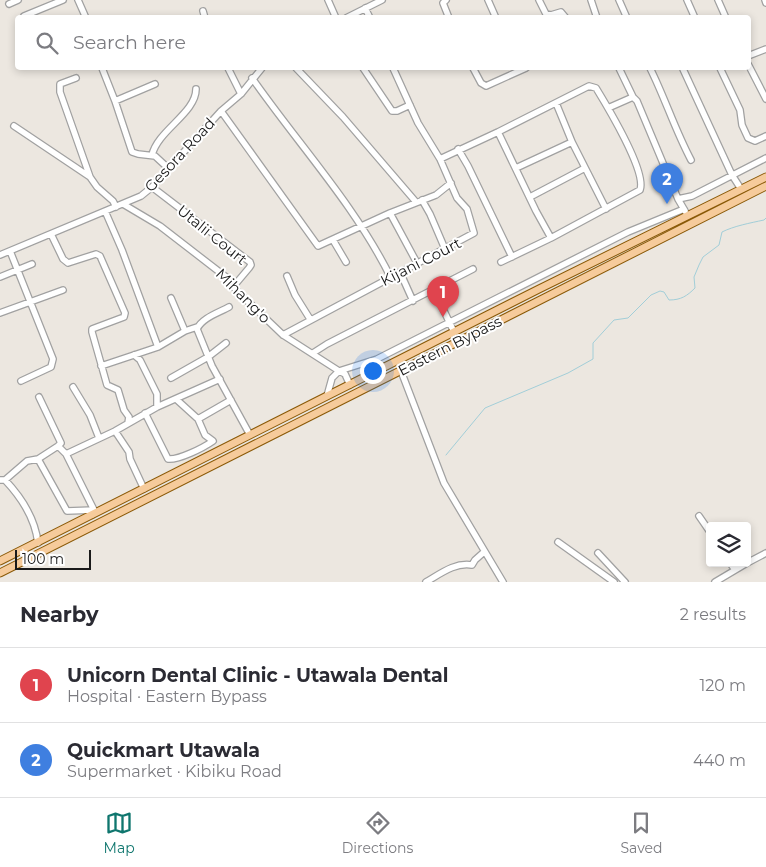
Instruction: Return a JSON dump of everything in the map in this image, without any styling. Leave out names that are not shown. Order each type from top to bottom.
[{"type":"main road","name":"Eastern Bypass","points":[[0,561],[38,543],[93,512],[175,473],[608,254],[685,212],[766,177]]},
{"type":"main road","name":"Eastern Bypass","points":[[0,573],[766,186]]},
{"type":"main road","points":[[539,289],[544,299]]},
{"type":"street","points":[[8,4],[18,0]]},
{"type":"street","points":[[26,15],[63,0]]},
{"type":"street","points":[[78,0],[85,15]]},
{"type":"street","points":[[328,0],[335,15]]},
{"type":"street","points":[[352,15],[382,0]]},
{"type":"street","points":[[446,0],[443,4],[448,15]]},
{"type":"street","points":[[488,0],[495,15]]},
{"type":"street","points":[[539,0],[546,14],[551,15],[561,12],[564,15]]},
{"type":"street","points":[[591,0],[596,15]]},
{"type":"street","points":[[619,0],[626,15]]},
{"type":"street","points":[[687,0],[694,15]]},
{"type":"street","points":[[718,0],[725,15]]},
{"type":"street","points":[[365,8],[368,15]]},
{"type":"street","points":[[203,10],[204,15]]},
{"type":"street","points":[[751,55],[766,49]]},
{"type":"street","points":[[103,70],[132,152],[152,155],[168,168]]},
{"type":"street","points":[[229,70],[241,94]]},
{"type":"street","name":"Gesora Road","points":[[0,255],[141,196],[152,187],[222,111],[241,94],[260,70]]},
{"type":"street","points":[[298,70],[343,117],[416,202]]},
{"type":"street","points":[[364,70],[392,111],[398,111],[410,105]]},
{"type":"street","name":"Kijani Court","points":[[282,335],[474,233],[467,209],[457,198],[440,159],[418,123],[394,70]]},
{"type":"street","points":[[474,70],[481,83],[486,86],[518,70]]},
{"type":"street","points":[[327,396],[332,378],[339,372],[377,359],[628,232],[685,212],[637,101],[633,97],[620,70]]},
{"type":"street","points":[[651,70],[662,92],[679,138],[692,160]]},
{"type":"street","points":[[683,70],[732,175],[741,189]]},
{"type":"street","points":[[721,70],[740,110],[742,125],[748,138],[755,141],[766,136]]},
{"type":"street","points":[[751,70],[766,99]]},
{"type":"street","points":[[76,78],[60,84],[59,87],[90,177],[96,188],[113,201],[116,207]]},
{"type":"street","points":[[252,78],[377,250],[391,278]]},
{"type":"street","points":[[115,101],[155,84]]},
{"type":"street","points":[[440,159],[592,86],[596,88],[608,108],[638,168],[641,185],[638,192],[501,262]]},
{"type":"street","points":[[152,155],[156,144],[192,102],[196,89]]},
{"type":"street","points":[[608,108],[633,97]]},
{"type":"street","points":[[556,103],[572,142],[606,209]]},
{"type":"street","points":[[222,111],[317,245],[320,246],[390,213],[436,195],[451,183]]},
{"type":"street","points":[[14,126],[90,177]]},
{"type":"street","points":[[498,132],[551,238]]},
{"type":"street","points":[[516,168],[572,142]]},
{"type":"street","points":[[458,149],[512,257]]},
{"type":"street","points":[[678,199],[692,196],[766,158]]},
{"type":"street","points":[[530,197],[585,168]]},
{"type":"street","name":"Utalii Court","points":[[152,187],[250,262],[251,266],[233,287]]},
{"type":"street","points":[[422,200],[445,249]]},
{"type":"street","name":"Mihang'o","points":[[123,204],[160,226],[226,277],[233,287],[282,335],[345,374],[350,384]]},
{"type":"street","points":[[105,212],[122,250],[158,347]]},
{"type":"street","points":[[390,213],[417,263]]},
{"type":"street","points":[[51,234],[63,259],[68,263],[96,254],[100,256],[125,313],[124,317],[92,329],[107,385],[118,390],[124,410],[129,417],[128,423]]},
{"type":"street","points":[[333,240],[346,262]]},
{"type":"street","points":[[602,245],[608,254]]},
{"type":"street","points":[[10,251],[53,364],[45,371],[21,381]]},
{"type":"street","points":[[0,277],[32,264]]},
{"type":"street","points":[[313,353],[473,269]]},
{"type":"street","points":[[400,272],[413,301]]},
{"type":"street","points":[[287,276],[295,295],[310,319]]},
{"type":"street","points":[[0,314],[63,290]]},
{"type":"street","points":[[434,290],[454,332]]},
{"type":"street","points":[[504,295],[509,304]]},
{"type":"street","points":[[170,298],[185,331]]},
{"type":"street","points":[[101,366],[158,347],[185,331],[198,327],[213,315],[229,307]]},
{"type":"street","points":[[198,327],[198,332],[208,357],[250,435]]},
{"type":"street","points":[[171,378],[208,357],[226,343]]},
{"type":"street","points":[[134,355],[140,360],[157,394],[158,407]]},
{"type":"street","points":[[377,359],[382,369]]},
{"type":"street","points":[[401,371],[444,483],[503,582]]},
{"type":"street","points":[[66,454],[115,431],[158,407],[220,379]]},
{"type":"street","points":[[73,387],[90,415],[99,438]]},
{"type":"street","points":[[38,543],[36,532],[20,496],[3,480],[27,461],[38,459],[61,443],[39,397]]},
{"type":"street","points":[[168,459],[175,459],[213,441],[205,435],[198,419],[176,399]]},
{"type":"street","points":[[198,419],[231,400]]},
{"type":"street","points":[[146,413],[175,473]]},
{"type":"street","points":[[115,431],[130,452],[130,459],[144,488]]},
{"type":"street","points":[[38,459],[67,511],[93,512],[66,454],[58,446]]},
{"type":"street","points":[[699,516],[706,526]]},
{"type":"street","points":[[558,542],[614,582]]},
{"type":"street","points":[[426,582],[452,567],[466,564],[472,566],[484,552]]},
{"type":"street","points":[[751,561],[766,552]]},
{"type":"street","points":[[598,553],[625,582]]},
{"type":"street","points":[[715,582],[740,567]]},
{"type":"waterway","points":[[446,455],[485,408],[568,373],[593,359],[593,343],[614,320],[628,318],[651,295],[660,291],[664,292],[669,300],[673,300],[684,297],[689,293],[695,288],[694,277],[703,257],[719,245],[722,232],[766,218]]},
{"type":"place","name":"Quickmart Utawala","points":[[667,204]]},
{"type":"place","name":"Unicorn Dental Clinic - Utawala Dental","points":[[443,317]]}]
